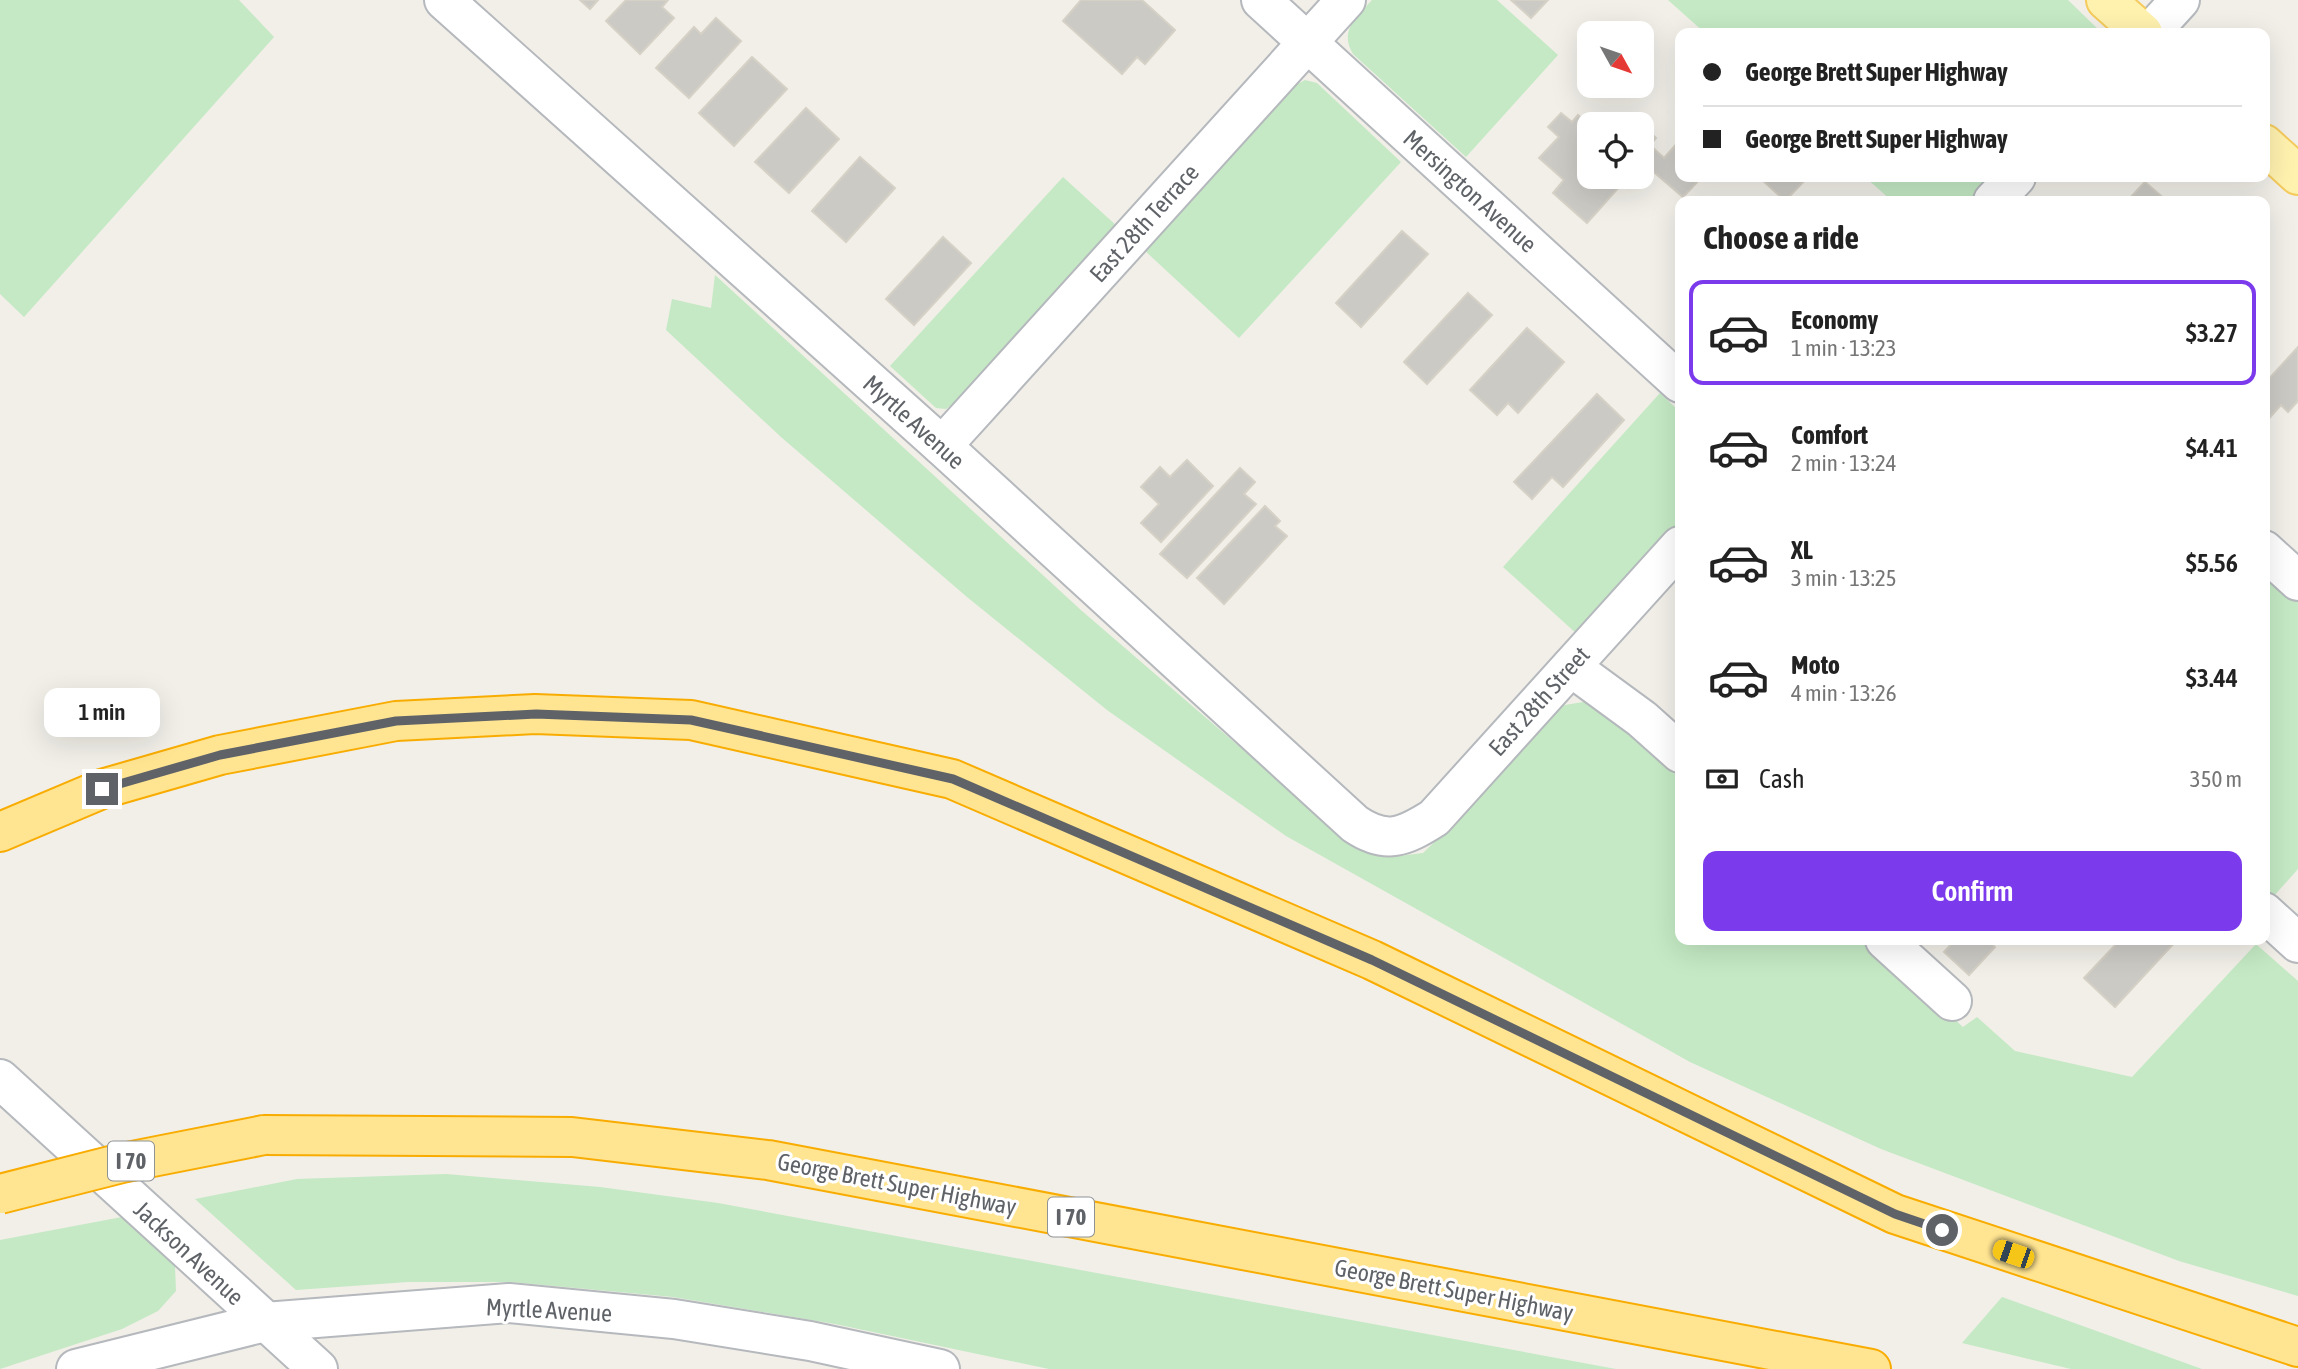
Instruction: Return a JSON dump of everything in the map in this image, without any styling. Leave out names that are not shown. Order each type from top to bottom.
[{"type":"highway","points":[[0,832],[102,789],[220,755],[396,721],[536,714],[691,720],[953,779],[1372,960],[1895,1214],[2298,1347]]},
{"type":"highway","name":"George Brett Super Highway","points":[[0,1194],[122,1163],[264,1135],[572,1137],[768,1160],[1871,1369]]},
{"type":"main road","points":[[2106,0],[2137,28]]},
{"type":"main road","points":[[2270,149],[2298,175]]},
{"type":"street","name":"Myrtle Avenue","points":[[444,0],[942,446],[1355,824],[1372,835],[1387,836]]},
{"type":"street","name":"Mersington Avenue","points":[[1261,0],[1675,378]]},
{"type":"street","name":"East 28th Terrace","points":[[942,446],[1346,0]]},
{"type":"street","points":[[2155,28],[2180,0]]},
{"type":"street","points":[[1998,196],[2011,182]]},
{"type":"street","name":"East 28th Street","points":[[1387,836],[1408,835],[1434,818],[1675,552]]},
{"type":"street","points":[[2270,555],[2298,581]]},
{"type":"street","points":[[1571,667],[1642,719],[1675,749]]},
{"type":"street","points":[[2270,917],[2298,943]]},
{"type":"street","points":[[1890,945],[1952,1001]]},
{"type":"street","name":"Jackson Avenue","points":[[0,1079],[318,1369]]},
{"type":"street","name":"Myrtle Avenue","points":[[76,1369],[265,1322],[509,1303],[688,1321],[810,1341],[940,1369]]},
{"type":"green space","points":[[0,0],[239,0],[274,37],[24,317],[0,294]]},
{"type":"green space","points":[[1372,0],[1497,0],[1558,55],[1466,157],[1353,54],[1348,38],[1351,25]]},
{"type":"green space","points":[[1668,0],[2068,0],[2097,28],[1699,28]]},
{"type":"green space","points":[[1305,80],[1317,83],[1401,162],[1239,338],[1143,249],[1292,87]]},
{"type":"green space","points":[[1063,177],[1118,227],[959,400],[946,409],[936,408],[890,366]]},
{"type":"green space","points":[[1871,182],[1986,182],[1974,196],[1886,196]]},
{"type":"green space","points":[[715,275],[1082,611],[1349,841],[1391,857],[1423,853],[1455,822],[1559,706],[1589,701],[1620,718],[1675,768],[1675,945],[1873,945],[1963,1027],[1977,1017],[2015,1051],[2132,1077],[2257,945],[2298,981],[2298,1296],[2179,1261],[1881,1149],[1690,1062],[1286,836],[1107,710],[967,597],[781,437],[666,330],[672,299],[711,308]]},
{"type":"green space","points":[[1660,393],[1675,407],[1675,529],[1578,635],[1503,567]]},
{"type":"green space","points":[[2270,578],[2298,594],[2298,869],[2272,898]]},
{"type":"green space","points":[[446,1174],[600,1187],[718,1203],[1616,1369],[1049,1369],[835,1324],[673,1297],[511,1282],[408,1282],[296,1290],[195,1199],[297,1179]]},
{"type":"green space","points":[[122,1217],[175,1266],[176,1291],[158,1311],[122,1329],[0,1369],[0,1240]]},
{"type":"green space","points":[[2002,1297],[2202,1369],[2071,1369],[1962,1343]]},
{"type":"building","points":[[580,0],[598,0],[590,9]]},
{"type":"building","points":[[626,0],[668,0],[662,7],[674,18],[640,54],[606,21]]},
{"type":"building","points":[[1081,0],[1142,0],[1175,30],[1145,64],[1137,57],[1122,74],[1063,21]]},
{"type":"building","points":[[1511,0],[1548,0],[1531,18]]},
{"type":"building","points":[[716,18],[741,41],[689,98],[656,68],[694,27],[701,34]]},
{"type":"building","points":[[752,57],[787,89],[734,146],[699,113]]},
{"type":"building","points":[[806,108],[839,139],[789,193],[755,162]]},
{"type":"building","points":[[1561,113],[1572,122],[1577,116],[1577,189],[1617,189],[1587,223],[1553,193],[1564,180],[1539,158],[1559,137],[1548,127]]},
{"type":"building","points":[[1675,146],[1675,182],[1697,182],[1682,196],[1654,172],[1654,149],[1664,158]]},
{"type":"building","points":[[860,157],[895,188],[846,242],[812,211]]},
{"type":"building","points":[[1764,182],[1803,182],[1790,196],[1780,196]]},
{"type":"building","points":[[2145,182],[2161,196],[2132,196]]},
{"type":"building","points":[[1402,231],[1428,254],[1361,327],[1336,303]]},
{"type":"building","points":[[943,237],[971,263],[914,325],[886,299]]},
{"type":"building","points":[[1468,293],[1492,315],[1427,384],[1404,362]]},
{"type":"building","points":[[1527,328],[1564,362],[1518,413],[1508,403],[1497,415],[1470,390]]},
{"type":"building","points":[[2298,347],[2298,401],[2288,412],[2281,405],[2270,417],[2270,377]]},
{"type":"building","points":[[1597,394],[1624,420],[1563,487],[1552,477],[1532,499],[1514,482]]},
{"type":"building","points":[[1187,460],[1213,486],[1161,542],[1141,523],[1159,504],[1141,487],[1160,467],[1170,477]]},
{"type":"building","points":[[1240,468],[1255,482],[1244,494],[1256,504],[1187,578],[1160,554]]},
{"type":"building","points":[[1265,506],[1280,521],[1275,526],[1287,536],[1224,604],[1197,578]]},
{"type":"building","points":[[1950,945],[1995,947],[1969,975],[1944,952]]},
{"type":"building","points":[[2115,945],[2172,945],[2115,1007],[2084,978]]},
{"type":"route","points":[[102,789],[220,755],[396,721],[536,714],[691,720],[953,779],[1372,960],[1895,1214],[1942,1230]]}]
